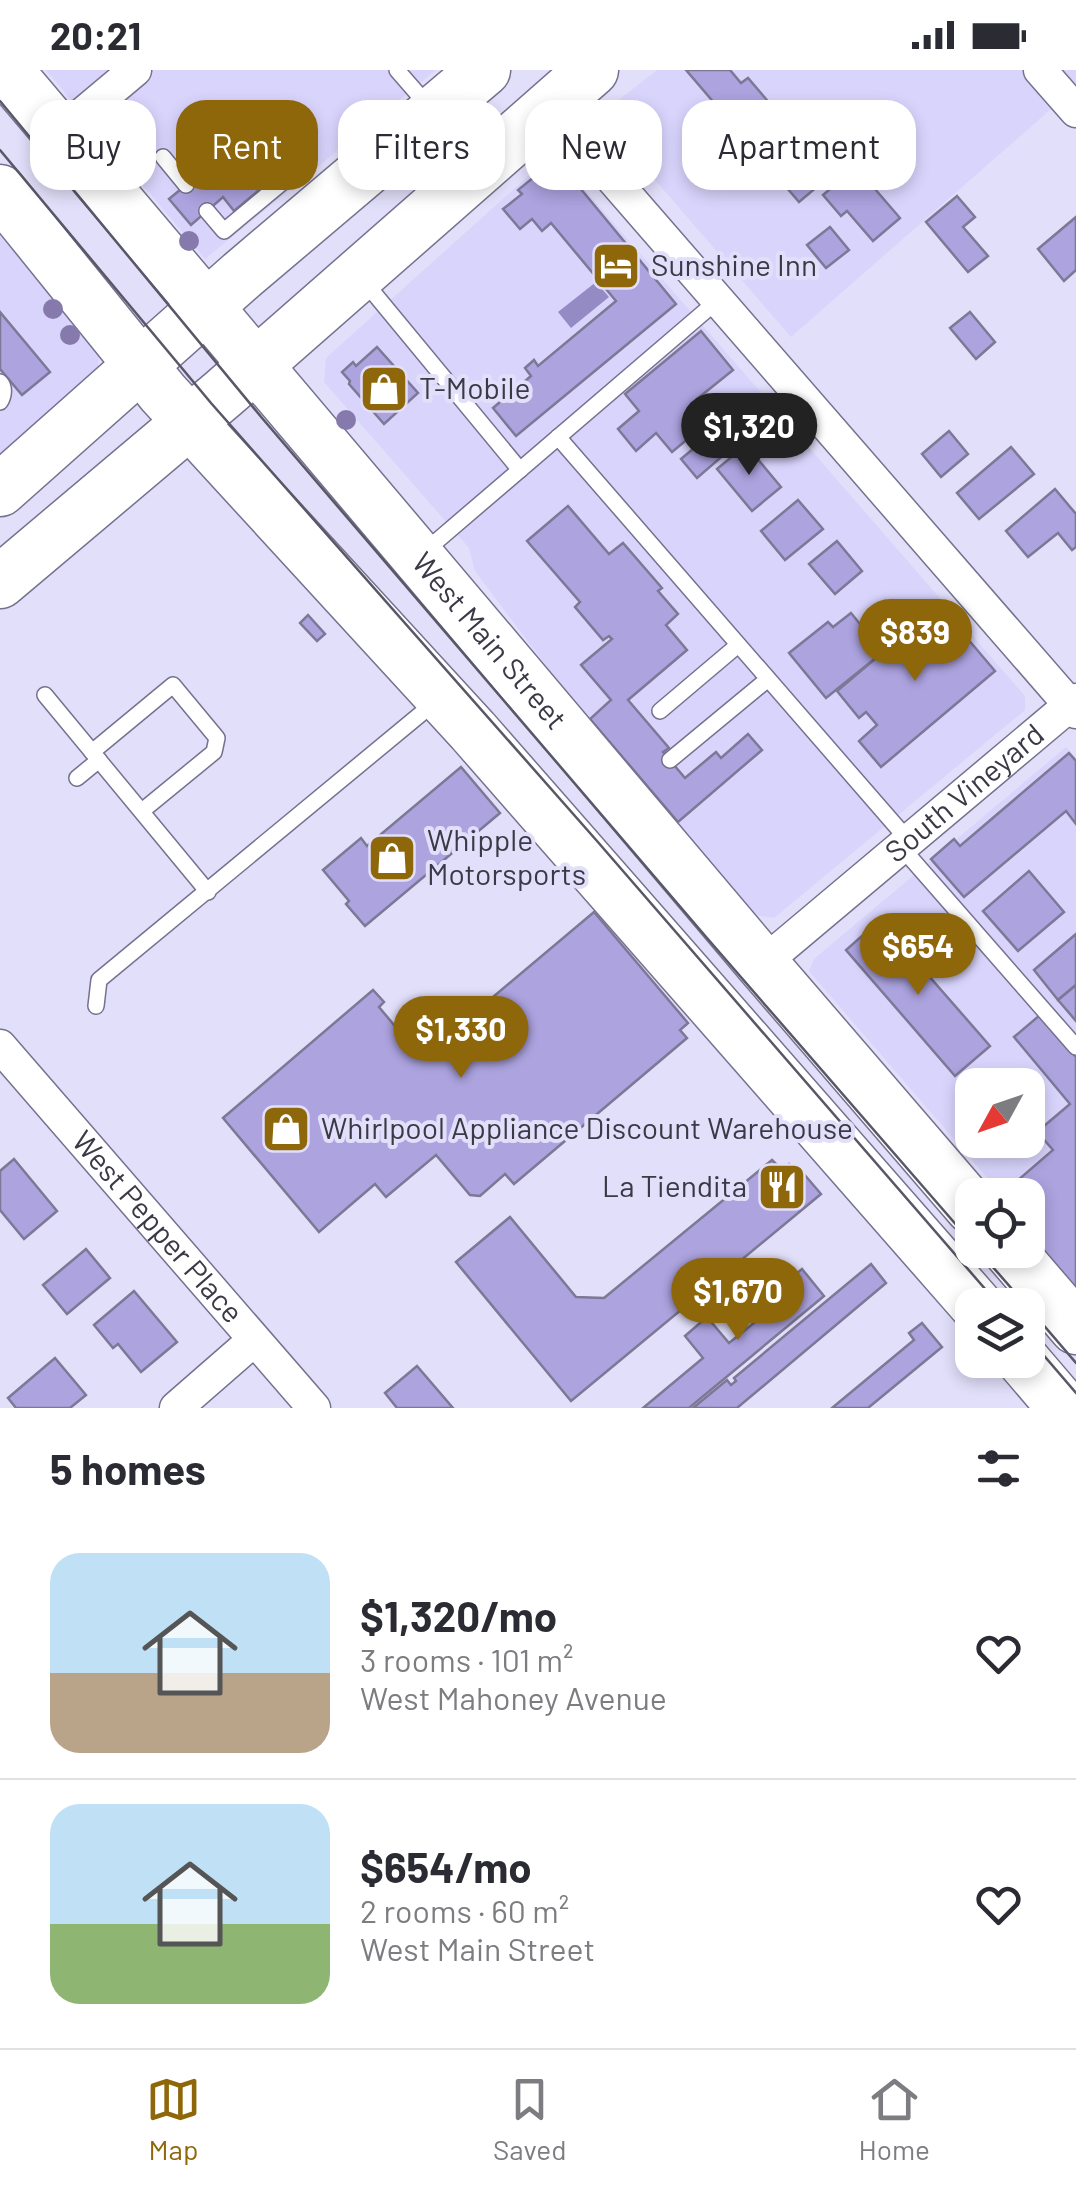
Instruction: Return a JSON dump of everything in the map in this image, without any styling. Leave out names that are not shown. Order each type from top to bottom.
[{"type":"main road","name":"West Main Street","points":[[6,70],[32,100]]},
{"type":"main road","points":[[448,100],[484,70]]},
{"type":"main road","points":[[558,100],[592,70]]},
{"type":"main road","points":[[0,582],[525,129]]},
{"type":"main road","name":"West Main Street","points":[[0,190],[174,336],[222,393],[442,697],[961,1288]]},
{"type":"main road","name":"West Main Street","points":[[92,190],[174,336],[222,393],[417,558],[630,792],[762,964],[955,1188]]},
{"type":"main road","points":[[0,490],[343,190]]},
{"type":"main road","points":[[1024,1268],[1076,1328]]},
{"type":"main road","points":[[1038,1378],[1064,1408]]},
{"type":"street","points":[[99,100],[135,70]]},
{"type":"street","points":[[1040,70],[1076,111]]},
{"type":"street","points":[[621,190],[1074,706]]},
{"type":"street","name":"South Vineyard","points":[[762,964],[1074,706]]},
{"type":"street","name":"West Pepper Place","points":[[0,1046],[314,1408]]},
{"type":"street","points":[[176,1408],[254,1340]]},
{"type":"lane","points":[[397,70],[423,100]]},
{"type":"lane","points":[[162,158],[176,174]]},
{"type":"lane","points":[[207,211],[224,231],[273,190]]},
{"type":"lane","points":[[358,275],[520,470]]},
{"type":"lane","points":[[417,558],[717,301]]},
{"type":"lane","points":[[0,382],[0,402]]},
{"type":"lane","points":[[558,437],[768,679],[1076,1047]]},
{"type":"lane","points":[[660,711],[738,645]]},
{"type":"lane","points":[[670,760],[768,679]]},
{"type":"lane","points":[[77,778],[172,685],[217,738],[214,752],[142,811]]},
{"type":"lane","points":[[45,695],[208,892]]},
{"type":"lane","points":[[96,1006],[99,980],[442,697]]},
{"type":"shaded area","points":[[46,70],[436,70],[399,100],[338,100],[338,150],[318,167],[318,100],[176,100],[176,190],[289,190],[205,259],[147,190],[156,190],[156,100],[71,100]]},
{"type":"shaded area","points":[[657,70],[1076,70],[1076,87],[791,337],[662,188],[662,100],[619,100]]},
{"type":"shaded area","points":[[525,179],[525,190],[585,190],[1025,696],[1025,710],[774,918],[755,915],[574,703],[475,571],[469,548],[324,382],[326,358]]},
{"type":"shaded area","points":[[0,220],[99,353],[93,377],[0,460]]},
{"type":"shaded area","points":[[596,282],[609,297],[571,328],[558,312]]},
{"type":"shaded area","points":[[1066,747],[1076,758],[1076,1281],[1045,1244],[1045,1178],[987,1178],[970,1158],[1045,1158],[1045,1068],[955,1068],[955,1140],[809,971],[814,959]]},
{"type":"building","points":[[686,70],[730,70],[741,83],[748,78],[767,100],[712,100]]},
{"type":"building","name":"Sunshine Inn","points":[[525,184],[525,190],[582,190],[676,304],[516,436],[493,408],[531,376],[525,368],[534,360],[538,366],[616,301],[551,223],[542,231],[532,219],[520,229],[503,209],[522,194],[518,190]]},
{"type":"building","points":[[180,190],[259,190],[234,211],[223,197],[191,225],[169,199]]},
{"type":"building","points":[[789,190],[813,190],[799,202]]},
{"type":"building","points":[[829,190],[876,190],[900,218],[873,241],[847,211],[841,216],[823,195]]},
{"type":"building","points":[[957,196],[975,217],[963,227],[988,256],[968,272],[926,222]]},
{"type":"building","points":[[1076,217],[1076,270],[1064,281],[1038,249]]},
{"type":"building","points":[[830,227],[849,250],[826,268],[807,245]]},
{"type":"building","points":[[0,312],[50,372],[22,395],[0,369]]},
{"type":"building","points":[[970,312],[995,342],[976,359],[950,328]]},
{"type":"building","points":[[701,331],[733,370],[697,399],[713,418],[672,452],[656,433],[636,451],[618,429],[639,411],[625,394]]},
{"type":"building","name":"T-Mobile","points":[[377,347],[418,393],[384,424],[342,372],[353,362],[356,366]]},
{"type":"building","points":[[717,429],[733,447],[697,478],[681,459]]},
{"type":"building","points":[[949,431],[968,454],[941,477],[922,454]]},
{"type":"building","points":[[746,445],[781,487],[752,511],[717,469]]},
{"type":"building","points":[[1011,447],[1034,474],[979,519],[957,493]]},
{"type":"building","points":[[1055,489],[1076,514],[1076,547],[1072,550],[1058,533],[1028,557],[1006,531]]},
{"type":"building","points":[[798,500],[823,529],[785,560],[761,531]]},
{"type":"building","points":[[568,506],[609,554],[623,543],[662,588],[658,591],[678,614],[666,625],[687,650],[628,700],[669,748],[663,752],[685,778],[716,752],[721,758],[748,734],[762,750],[678,822],[590,719],[611,700],[581,665],[612,639],[609,636],[603,640],[575,607],[580,602],[527,541]]},
{"type":"building","points":[[837,541],[862,571],[835,594],[809,564]]},
{"type":"building","points":[[939,605],[995,671],[881,767],[859,741],[877,725],[866,712],[859,718],[837,691]]},
{"type":"building","points":[[851,613],[883,652],[826,698],[789,653],[828,622],[833,627]]},
{"type":"building","points":[[308,615],[325,634],[317,641],[300,623]]},
{"type":"building","points":[[1069,753],[1076,761],[1076,824],[1066,811],[964,897],[931,859],[954,839],[960,846]]},
{"type":"building","name":"Whipple Motorsports","points":[[461,767],[500,813],[365,926],[323,870],[361,838],[367,846]]},
{"type":"building","points":[[1029,871],[1064,912],[1018,951],[983,911]]},
{"type":"building","points":[[594,912],[688,1023],[680,1030],[687,1038],[514,1184],[505,1174],[480,1196],[470,1195],[436,1155],[386,1197],[375,1184],[319,1232],[223,1118],[373,990],[384,1002],[379,1007],[409,1043],[436,1045]]},
{"type":"building","points":[[880,920],[990,1046],[964,1068],[955,1068],[955,1076],[846,950]]},
{"type":"building","points":[[1076,934],[1076,985],[1058,1000],[1034,970]]},
{"type":"building","points":[[1076,985],[1076,1021],[1058,1000]]},
{"type":"building","points":[[1040,1015],[1076,1057],[1076,1289],[1045,1252],[1045,1178],[1021,1178],[1053,1150],[1045,1141],[1045,1125],[1070,1104],[1045,1074],[1045,1068],[1040,1068],[1014,1037]]},
{"type":"building","points":[[14,1159],[57,1211],[24,1239],[0,1210],[0,1171]]},
{"type":"building","points":[[772,1160],[782,1170],[789,1164],[793,1170],[798,1167],[821,1194],[571,1401],[456,1262],[510,1217],[576,1297],[604,1298]]},
{"type":"building","points":[[86,1249],[110,1278],[67,1314],[43,1285]]},
{"type":"building","points":[[871,1264],[886,1283],[737,1408],[693,1408],[727,1380],[731,1385],[736,1381],[734,1378]]},
{"type":"building","points":[[802,1269],[824,1296],[689,1408],[643,1408],[703,1358],[685,1336],[707,1317],[729,1343],[755,1322],[748,1314]]},
{"type":"building","points":[[134,1291],[177,1342],[141,1372],[118,1344],[113,1348],[94,1325]]},
{"type":"building","points":[[922,1323],[942,1347],[868,1408],[832,1408],[914,1340],[909,1333]]},
{"type":"building","points":[[55,1358],[86,1395],[70,1408],[16,1408],[8,1398]]},
{"type":"building","points":[[417,1366],[453,1408],[397,1408],[385,1393]]},
{"type":"tram line","points":[[0,101],[262,418],[955,1223]]},
{"type":"tram line","points":[[0,150],[211,403],[984,1288]]},
{"type":"tram line","points":[[994,1268],[1011,1288]]},
{"type":"tram line","points":[[1045,1327],[1076,1363]]},
{"type":"tram line","points":[[1045,1357],[1076,1393]]},
{"type":"place","name":"Sunshine Inn","points":[[616,266]]},
{"type":"place","name":"T-Mobile","points":[[384,389]]},
{"type":"place","name":"Whipple Motorsports","points":[[392,858]]},
{"type":"place","name":"Whirlpool Appliance Discount Warehouse","points":[[286,1129]]},
{"type":"place","name":"La Tiendita","points":[[782,1187]]}]
